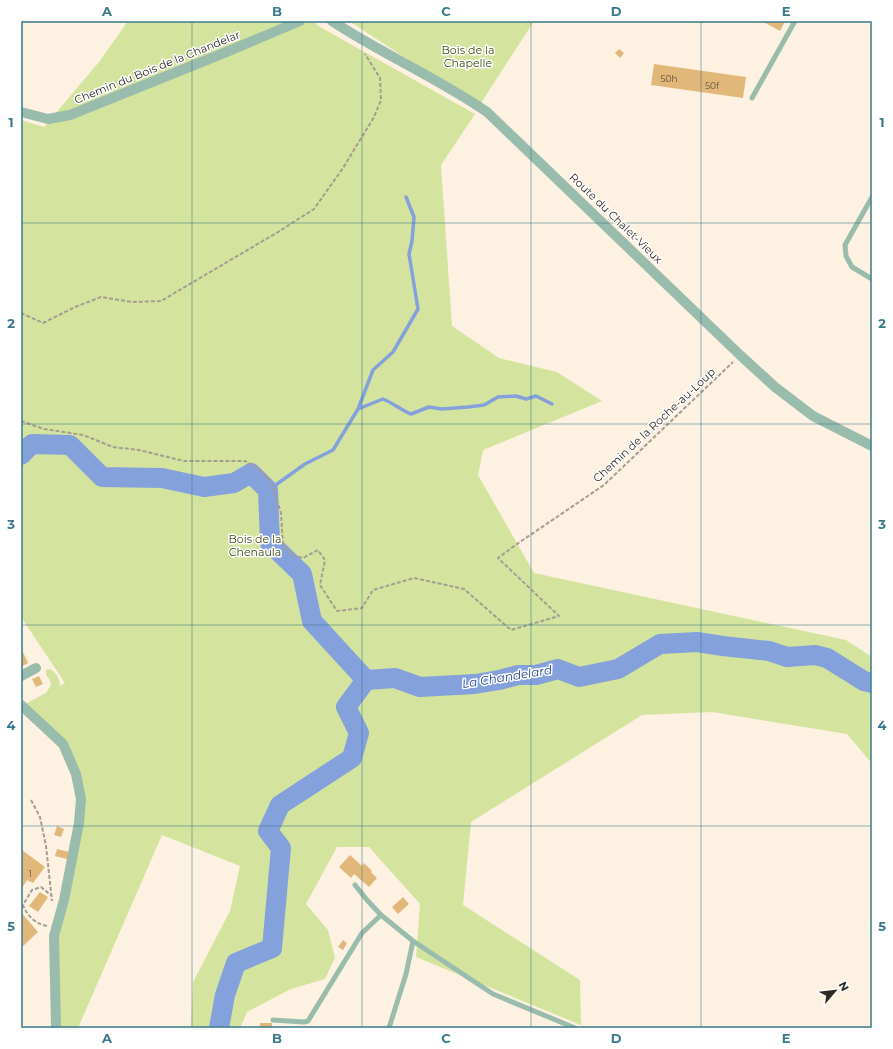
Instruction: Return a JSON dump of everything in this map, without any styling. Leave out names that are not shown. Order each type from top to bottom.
[{"type":"street","name":"Chemin du Bois de la Chandelar","points":[[21,112],[48,119],[70,115],[300,21]]},
{"type":"street","name":"Route du Chalet-Vieux","points":[[332,21],[354,36],[465,96],[487,112],[775,387],[813,416],[872,446]]},
{"type":"street","points":[[21,676],[36,668]]},
{"type":"street","points":[[21,705],[62,744],[76,774],[81,799],[79,823],[67,884],[54,936],[56,1028]]},
{"type":"lane","points":[[752,98],[794,21]]},
{"type":"lane","points":[[872,197],[845,245],[846,256],[852,266],[872,279]]},
{"type":"lane","points":[[355,885],[381,915],[413,941],[493,994],[574,1028]]},
{"type":"lane","points":[[273,1020],[308,1021],[362,933],[381,915]]},
{"type":"lane","points":[[389,1028],[406,974],[413,941]]},
{"type":"path","points":[[21,313],[43,323],[75,307],[101,298],[132,302],[161,301],[314,209],[355,149],[382,100],[380,78],[365,54]]},
{"type":"path","name":"Chemin de la Roche-au-Loup","points":[[21,421],[44,429],[82,436],[113,447],[139,450],[184,461],[245,461],[257,468],[271,480],[281,513],[283,545],[292,555],[302,558],[318,550],[325,560],[320,585],[337,611],[362,608],[373,590],[414,578],[464,589],[511,630],[558,616],[498,558],[604,485],[740,355]]},
{"type":"path","points":[[31,800],[40,817],[46,846],[52,903]]},
{"type":"path","points":[[52,896],[41,887],[32,890],[23,905],[25,911],[36,922],[45,926],[52,926],[54,936]]},
{"type":"green space","name":"Bois de la Chenaula","points":[[128,21],[312,21],[320,27],[475,114],[441,165],[452,326],[499,358],[557,372],[602,401],[483,450],[478,475],[534,573],[846,640],[872,657],[872,761],[869,760],[847,734],[712,712],[642,715],[471,822],[463,905],[580,980],[581,1025],[416,957],[420,904],[369,847],[337,847],[306,904],[328,930],[335,958],[325,979],[291,989],[247,1012],[240,1028],[191,1028],[193,982],[230,911],[240,866],[162,835],[78,1028],[56,1028],[54,936],[81,799],[63,744],[21,706],[46,693],[51,685],[50,680],[46,675],[46,670],[50,669],[56,674],[60,686],[65,683],[21,617],[21,120],[44,127],[99,62]]},
{"type":"green space","name":"Bois de la Chapelle","points":[[349,21],[534,21],[479,106]]},
{"type":"building","points":[[762,21],[785,21],[780,31]]},
{"type":"building","points":[[619,49],[624,53],[620,58],[615,53]]},
{"type":"building","points":[[654,64],[746,77],[743,98],[651,85]]},
{"type":"building","points":[[21,648],[28,663],[21,667]]},
{"type":"building","points":[[39,676],[43,684],[36,687],[32,679]]},
{"type":"building","points":[[57,826],[64,829],[61,837],[54,835]]},
{"type":"building","points":[[57,849],[69,852],[67,859],[55,856]]},
{"type":"building","points":[[22,850],[45,867],[33,883],[27,880],[21,890],[21,851]]},
{"type":"building","points":[[350,855],[362,866],[364,863],[377,878],[369,887],[354,874],[351,878],[339,867]]},
{"type":"building","points":[[40,892],[48,897],[38,912],[29,906]]},
{"type":"building","points":[[403,897],[409,904],[398,914],[392,907]]},
{"type":"building","points":[[21,912],[38,932],[21,948]]},
{"type":"building","points":[[343,940],[347,943],[343,950],[338,947]]},
{"type":"building","points":[[260,1023],[272,1023],[272,1028],[260,1028]]},
{"type":"waterway","points":[[277,484],[305,464],[333,450],[358,409],[373,370],[393,352],[418,309],[409,254],[412,241],[414,217],[406,197]]},
{"type":"waterway","points":[[358,409],[383,399],[411,414],[429,407],[442,409],[484,405],[498,397],[516,396],[526,399],[536,396],[552,404]]},
{"type":"waterway","name":"La Chandelard","points":[[21,455],[32,444],[70,445],[102,477],[162,478],[204,487],[234,483],[251,473],[268,490],[270,543],[302,574],[312,621],[366,680],[346,707],[359,733],[352,758],[280,805],[268,831],[281,848],[272,948],[236,963],[225,995],[219,1028]]},
{"type":"waterway","name":"La Chandelard","points":[[366,680],[395,678],[420,687],[475,684],[518,675],[536,675],[558,669],[579,677],[618,669],[660,644],[697,642],[769,651],[787,657],[815,655],[827,658],[864,681],[872,683]]}]
